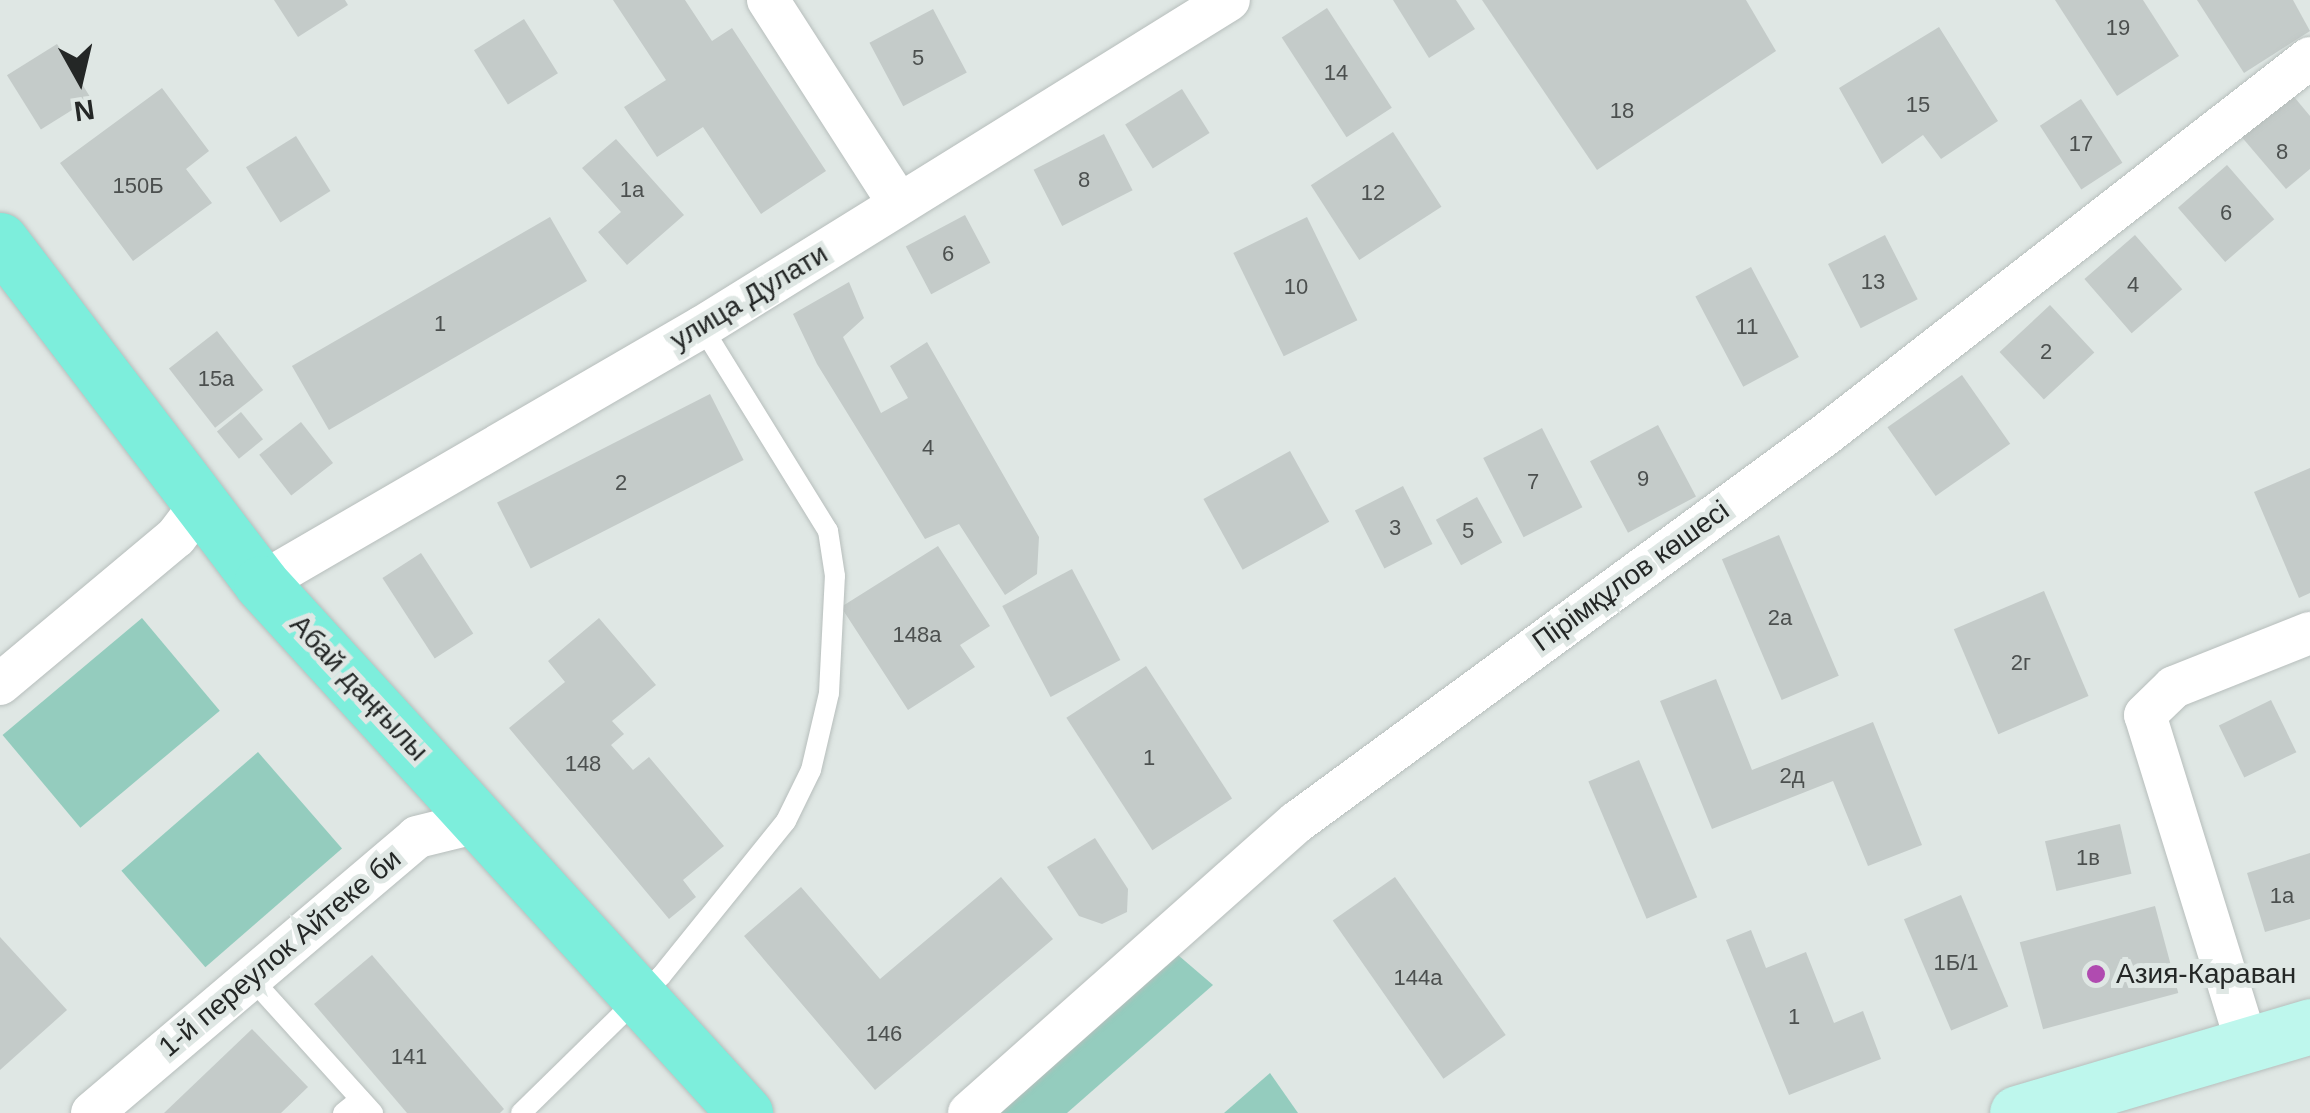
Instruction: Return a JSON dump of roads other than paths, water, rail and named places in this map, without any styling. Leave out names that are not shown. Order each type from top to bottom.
[{"type":"main road","name":"Абай даңғылы","points":[[0,240],[199,507],[262,584],[745,1113]]},
{"type":"main road","points":[[2017,1113],[2310,1026]]},
{"type":"street","points":[[768,0],[900,204]]},
{"type":"street","name":"улица Дулати","points":[[262,584],[702,326],[1229,0]]},
{"type":"street","name":"Пірімқұлов көшесі","points":[[968,1113],[1296,822],[1825,435],[2310,58]]},
{"type":"street","points":[[0,684],[176,537],[199,507]]},
{"type":"street","points":[[2246,1044],[2145,716],[2174,687],[2310,632]]},
{"type":"street","name":"1-й переулок Айтеке би","points":[[92,1113],[417,837],[482,821]]},
{"type":"lane","points":[[521,1113],[642,997],[786,821],[811,770],[829,693],[835,576],[828,531],[702,326]]},
{"type":"lane","points":[[250,978],[367,1106],[344,1113]]},
{"type":"place","name":"Азия-Караван","points":[[2096,974]]}]
